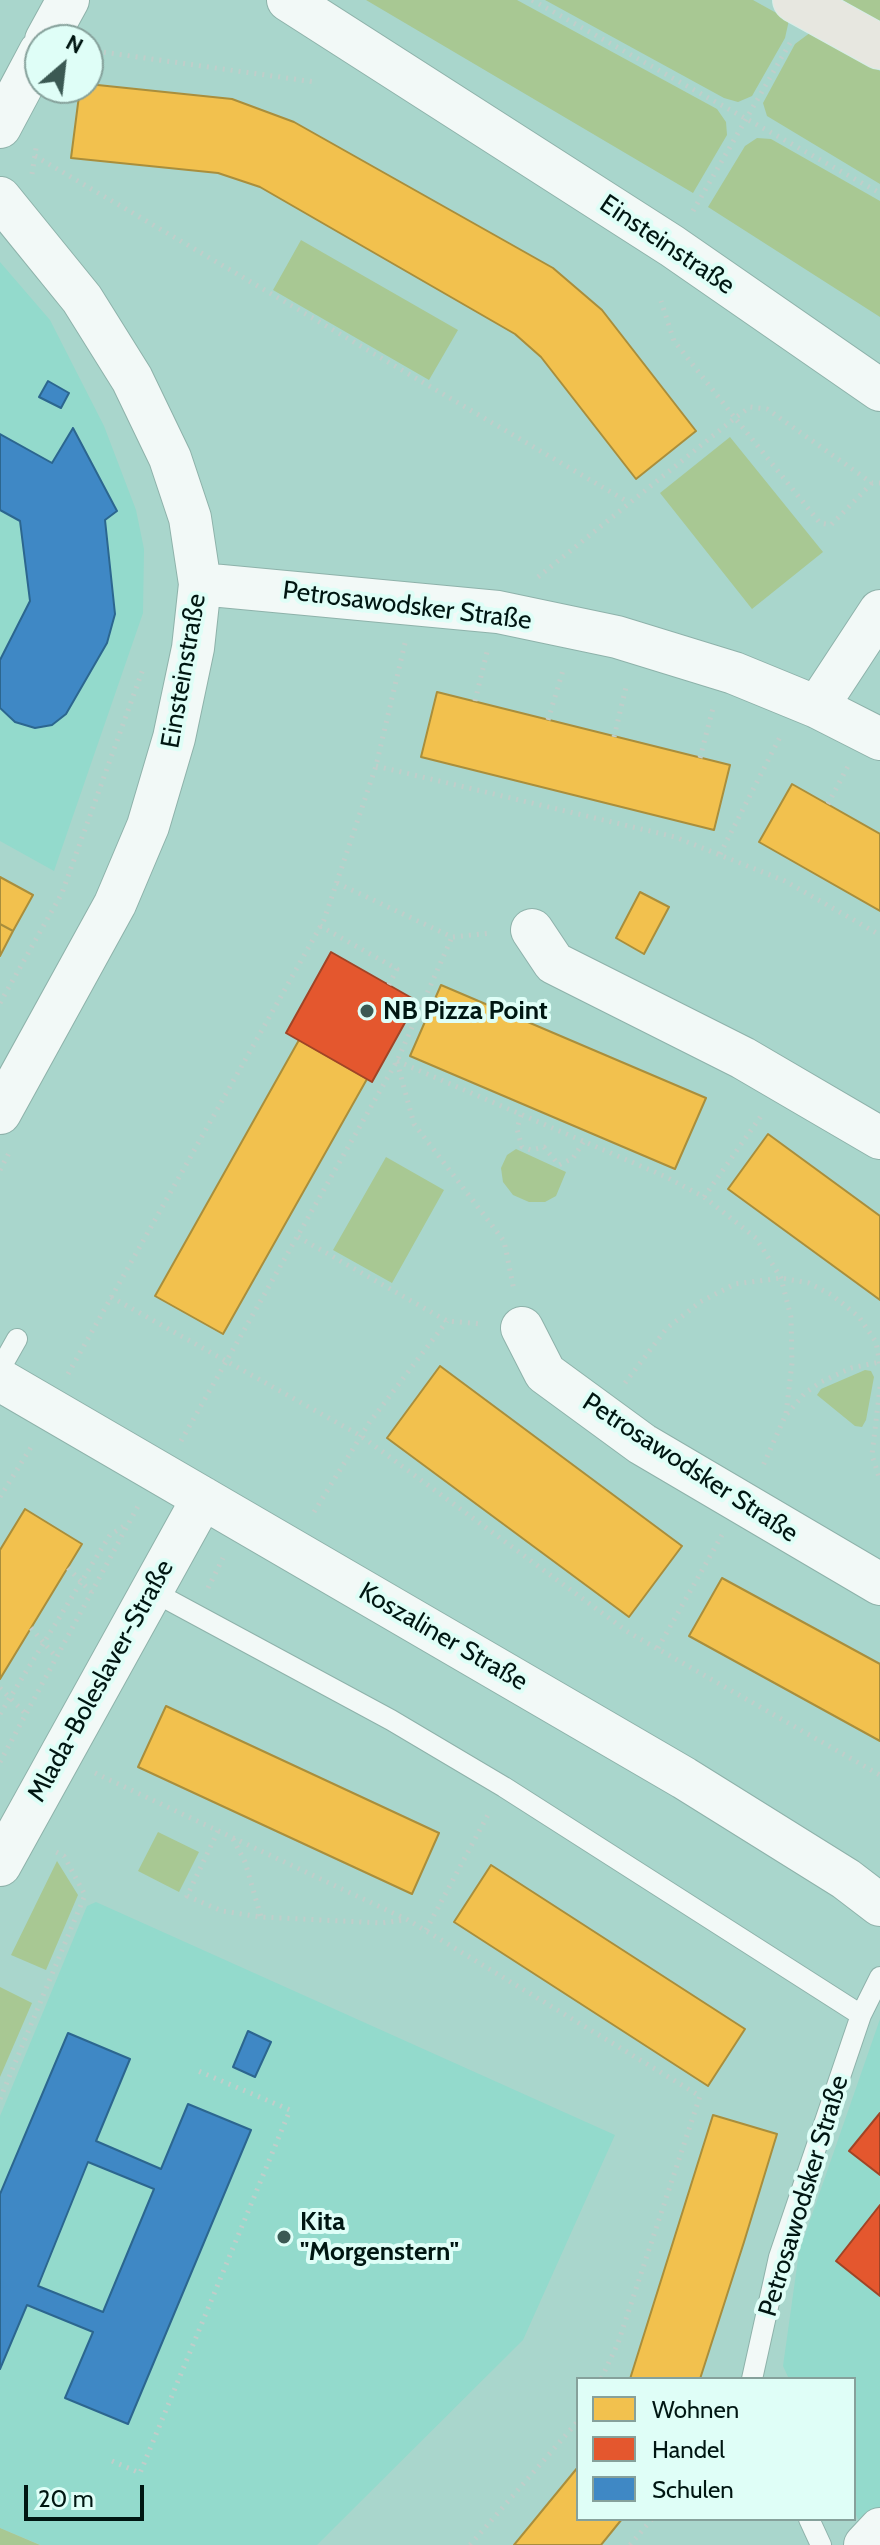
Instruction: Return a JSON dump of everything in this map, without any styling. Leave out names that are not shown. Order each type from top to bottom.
[{"type":"main road","points":[[803,4],[880,47]]},
{"type":"street","points":[[55,24],[68,0]]},
{"type":"street","name":"Einsteinstraße","points":[[288,0],[672,246],[880,390]]},
{"type":"street","points":[[19,134],[27,104]]},
{"type":"street","name":"Einsteinstraße","points":[[8,1128],[115,904],[148,826],[174,738],[193,648],[200,584],[185,503],[170,458],[132,379],[15,188]]},
{"type":"street","name":"Petrosawodsker Straße","points":[[200,584],[415,604],[494,628],[617,637],[734,673],[863,758]]},
{"type":"street","points":[[801,718],[880,611]]},
{"type":"street","points":[[532,930],[554,963],[785,1082],[880,1138]]},
{"type":"street","name":"Petrosawodsker Straße","points":[[522,1328],[545,1373],[642,1444],[880,1584]]},
{"type":"street","name":"Koszaliner Straße","points":[[0,1380],[684,1778],[846,1879],[880,1905]]},
{"type":"street","name":"Mlada-Boleslaver-Straße","points":[[10,1847],[203,1498]]},
{"type":"street","points":[[865,2545],[880,2529]]},
{"type":"lane","points":[[0,1369],[17,1339]]},
{"type":"lane","points":[[152,1591],[391,1720],[504,1787],[861,2015],[880,1977]]},
{"type":"lane","name":"Petrosawodsker Straße","points":[[752,2377],[779,2257],[861,2015]]},
{"type":"lane","points":[[810,2521],[821,2545]]},
{"type":"path","points":[[532,0],[880,193]]},
{"type":"path","points":[[694,208],[746,118],[803,4]]},
{"type":"path","points":[[104,52],[315,82]]},
{"type":"path","points":[[19,134],[35,156],[628,502]]},
{"type":"path","points":[[15,188],[35,156]]},
{"type":"path","points":[[661,301],[674,341],[820,523],[831,525],[872,483]]},
{"type":"path","points":[[475,701],[494,628],[628,502],[750,407],[767,409],[872,483],[880,483]]},
{"type":"path","points":[[0,1497],[320,926],[376,766],[415,604]]},
{"type":"path","points":[[548,720],[566,658]]},
{"type":"path","points":[[0,1003],[62,893],[147,659]]},
{"type":"path","points":[[614,737],[628,676]]},
{"type":"path","points":[[707,701],[729,709]]},
{"type":"path","points":[[700,758],[715,704]]},
{"type":"path","points":[[720,854],[801,718]]},
{"type":"path","points":[[836,757],[863,758]]},
{"type":"path","points":[[828,804],[863,758]]},
{"type":"path","points":[[376,766],[675,837],[785,881],[880,935]]},
{"type":"path","points":[[184,1437],[397,1061],[452,937],[337,883]]},
{"type":"path","points":[[320,926],[397,969],[389,985]]},
{"type":"path","points":[[397,1061],[584,1141],[704,1197],[756,1238],[781,1278],[791,1317],[792,1363],[786,1414],[771,1452],[658,1648]]},
{"type":"path","points":[[397,1061],[414,1124],[504,1241]]},
{"type":"path","points":[[704,1197],[785,1082]]},
{"type":"path","points":[[521,1115],[517,1129],[522,1147],[531,1150],[544,1147],[559,1165],[573,1158],[584,1141]]},
{"type":"path","points":[[0,1170],[8,1128]]},
{"type":"path","points":[[298,1237],[447,1321],[361,1436],[314,1512]]},
{"type":"path","points":[[604,1416],[632,1371],[666,1329],[700,1302],[735,1284],[781,1278],[809,1283],[859,1317],[876,1342],[880,1363],[851,1368],[821,1382],[805,1393],[786,1414]]},
{"type":"path","points":[[111,1297],[361,1436],[628,1632],[880,1775]]},
{"type":"path","points":[[880,1387],[872,1455],[880,1480]]},
{"type":"path","points":[[0,1762],[158,1473]]},
{"type":"path","points":[[0,1714],[79,1580],[110,1535],[128,1524]]},
{"type":"path","points":[[68,1568],[91,1592]]},
{"type":"path","points":[[31,1628],[56,1657]]},
{"type":"path","points":[[0,1688],[26,1714]]},
{"type":"path","points":[[60,1757],[408,1920],[700,2096],[618,2343],[602,2377]]},
{"type":"path","points":[[426,1930],[504,1787]]},
{"type":"path","points":[[218,1831],[187,1896],[222,1911],[261,1917],[381,1923],[408,1920]]},
{"type":"path","points":[[232,1837],[245,1862],[261,1917]]},
{"type":"path","points":[[0,2099],[85,1895],[64,1856],[10,1847]]},
{"type":"path","points":[[112,2461],[140,2473],[290,2110],[196,2070]]},
{"type":"path","points":[[470,2545],[576,2423]]},
{"type":"path","points":[[630,2545],[650,2521]]},
{"type":"shaded area","points":[[366,0],[517,0],[717,109],[726,122],[727,135],[693,193]]},
{"type":"shaded area","points":[[545,0],[753,0],[789,20],[785,38],[752,96],[738,102],[724,98]]},
{"type":"shaded area","points":[[842,0],[880,0],[880,22]]},
{"type":"shaded area","points":[[811,32],[880,71],[880,184],[767,116],[763,103],[795,44]]},
{"type":"shaded area","points":[[757,138],[771,139],[880,201],[880,317],[708,207],[745,146]]},
{"type":"shaded area","points":[[301,240],[458,330],[429,380],[273,290]]},
{"type":"shaded area","points":[[0,262],[50,320],[104,426],[136,510],[144,549],[143,613],[54,871],[0,841]]},
{"type":"shaded area","points":[[730,437],[823,552],[752,609],[660,493]]},
{"type":"shaded area","points":[[516,1149],[566,1172],[556,1196],[545,1202],[529,1202],[513,1195],[503,1182],[501,1168],[507,1155]]},
{"type":"shaded area","points":[[386,1157],[444,1190],[392,1283],[333,1250]]},
{"type":"shaded area","points":[[865,1370],[871,1371],[874,1377],[862,1427],[855,1426],[817,1395],[821,1389]]},
{"type":"shaded area","points":[[158,1832],[199,1852],[179,1892],[138,1871]]},
{"type":"shaded area","points":[[57,1861],[78,1895],[46,1970],[11,1955]]},
{"type":"shaded area","name":"Kita \"Morgenstern\"","points":[[96,1902],[615,2135],[523,2340],[317,2545],[41,2545],[0,2528],[0,2116],[87,1906]]},
{"type":"shaded area","points":[[0,1987],[32,2003],[0,2077]]},
{"type":"shaded area","points":[[880,2019],[880,2510],[863,2529],[856,2515],[856,2377],[788,2377],[783,2366],[799,2252]]},
{"type":"shaded area","points":[[0,2528],[40,2545],[0,2545]]},
{"type":"building: Wohnen","points":[[104,86],[232,99],[294,122],[553,268],[602,310],[696,431],[636,479],[541,357],[515,334],[260,187],[218,173],[71,158],[78,104],[104,104]]},
{"type":"building: Wohnen","points":[[437,692],[730,765],[714,830],[421,757]]},
{"type":"building: Wohnen","points":[[792,784],[880,834],[880,911],[759,842]]},
{"type":"building: Wohnen","points":[[0,877],[33,895],[13,931],[0,924]]},
{"type":"building: Wohnen","points":[[640,892],[669,907],[644,954],[616,938]]},
{"type":"building: Wohnen","points":[[0,924],[13,931],[0,956]]},
{"type":"building: Wohnen","points":[[441,985],[706,1098],[675,1169],[410,1056]]},
{"type":"building: Wohnen","points":[[299,1040],[367,1079],[223,1334],[155,1296]]},
{"type":"building: Wohnen","points":[[768,1134],[880,1216],[880,1300],[728,1189]]},
{"type":"building: Wohnen","points":[[440,1366],[682,1546],[629,1617],[387,1438]]},
{"type":"building: Wohnen","points":[[25,1509],[82,1544],[0,1679],[0,1550]]},
{"type":"building: Wohnen","points":[[722,1578],[880,1664],[880,1741],[689,1636]]},
{"type":"building: Wohnen","points":[[166,1706],[439,1833],[412,1894],[138,1767]]},
{"type":"building: Wohnen","points":[[491,1865],[745,2029],[708,2086],[454,1922]]},
{"type":"building: Wohnen","points":[[713,2115],[777,2134],[701,2377],[631,2377]]},
{"type":"building: Wohnen","points":[[576,2469],[576,2521],[620,2521],[601,2545],[514,2545]]},
{"type":"building: Handel","points":[[331,952],[417,1001],[372,1082],[286,1033]]},
{"type":"building: Handel","points":[[880,2113],[880,2175],[849,2151]]},
{"type":"building: Handel","points":[[880,2205],[880,2296],[836,2261]]},
{"type":"building: Schulen","points":[[48,381],[69,393],[61,408],[39,397]]},
{"type":"building: Schulen","points":[[73,428],[117,511],[105,520],[115,614],[107,643],[66,714],[52,725],[35,728],[15,722],[0,708],[0,660],[30,601],[20,521],[0,510],[0,434],[52,463]]},
{"type":"building: Schulen","points":[[248,2031],[271,2042],[255,2077],[233,2067]]},
{"type":"building: Schulen","points":[[68,2033],[130,2059],[96,2141],[161,2169],[188,2104],[251,2130],[128,2424],[65,2398],[93,2332],[27,2305],[0,2369],[0,2194]],"holes":[[[88,2162],[154,2189],[103,2312],[38,2286]]]},
{"type":"place","name":"NB Pizza Point","points":[[367,1011]]},
{"type":"place","name":"Kita \"Morgenstern\"","points":[[284,2237]]}]
